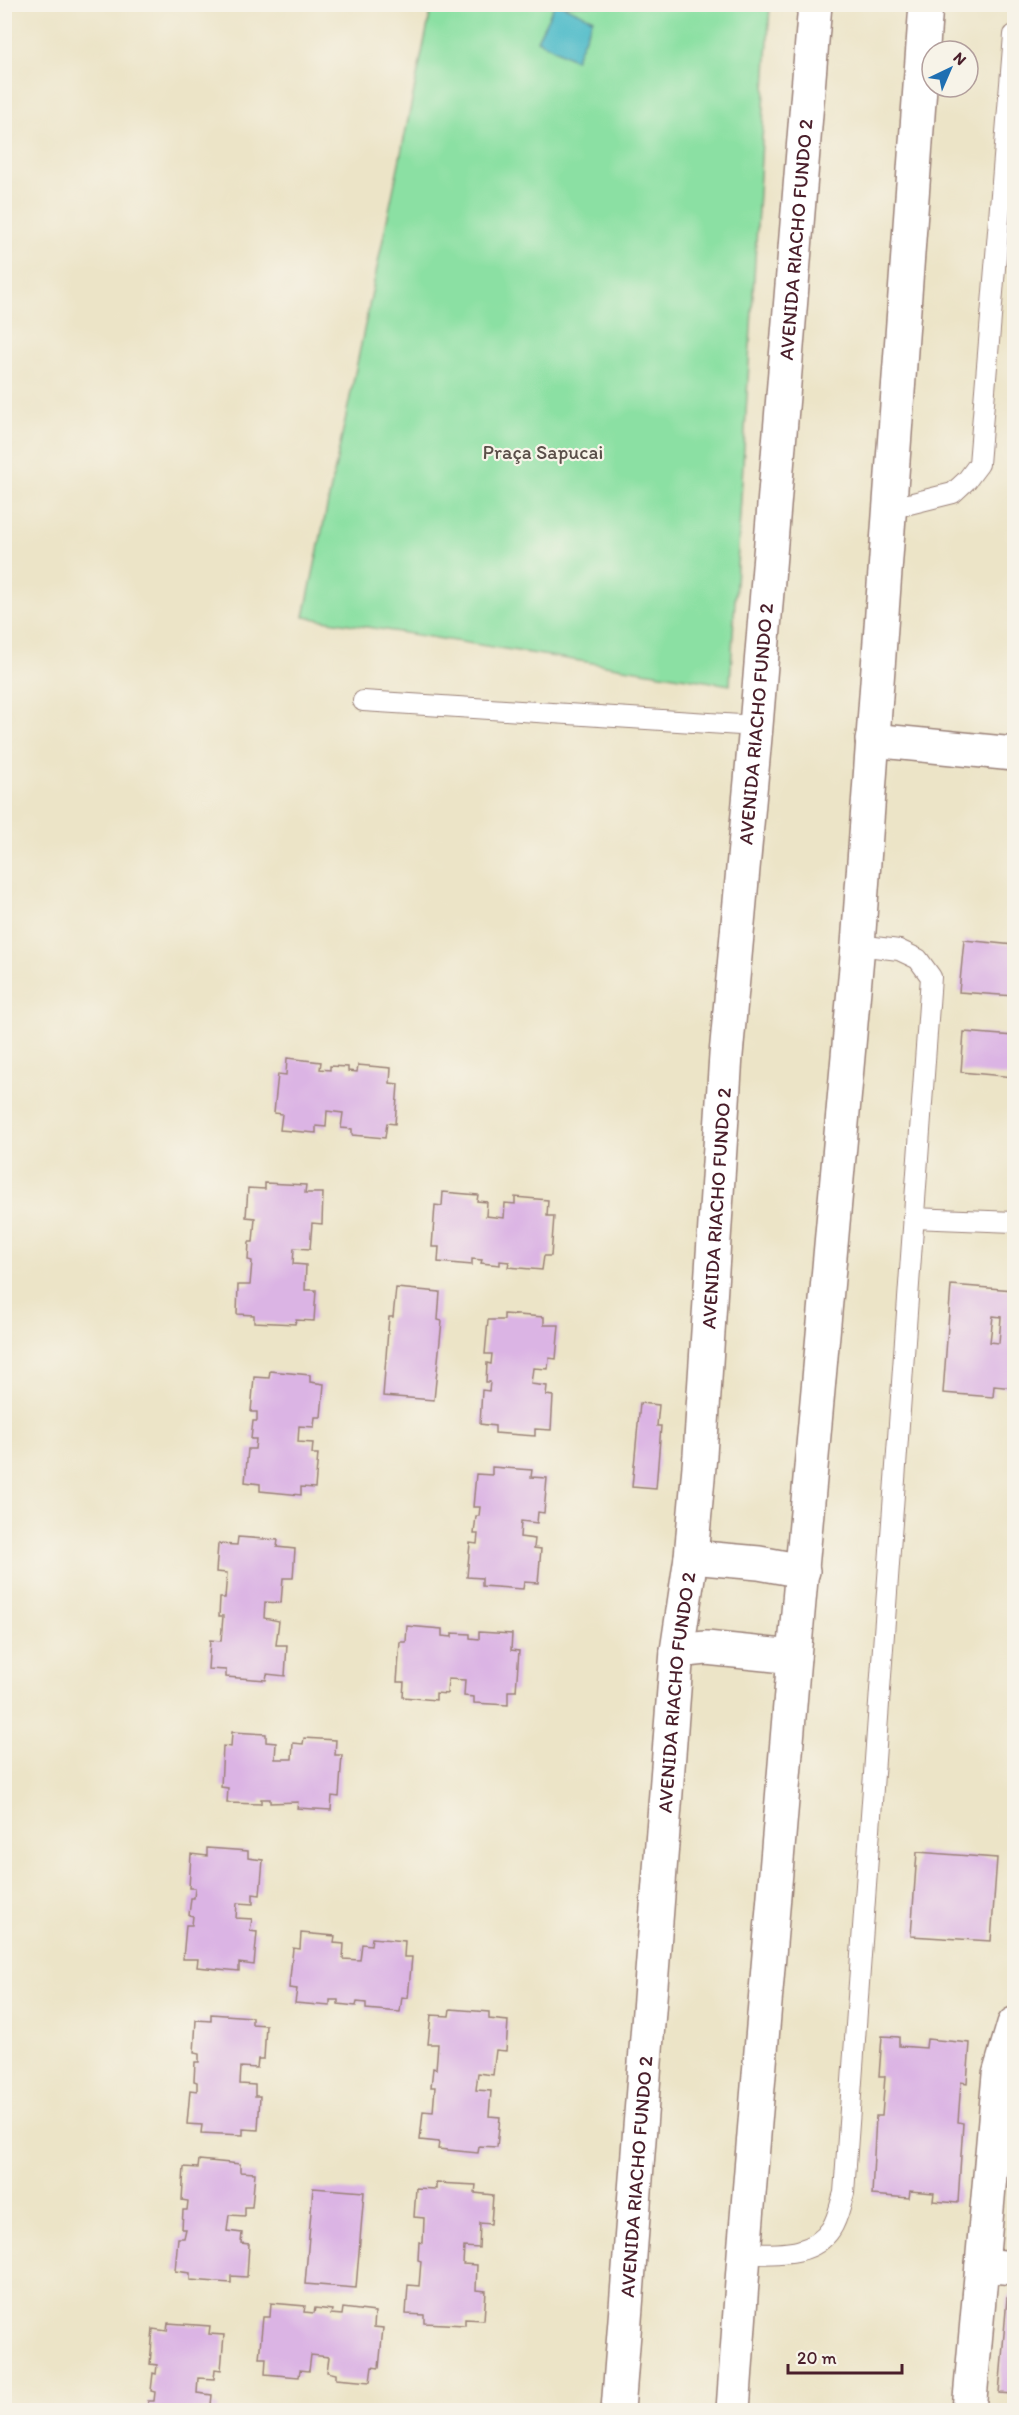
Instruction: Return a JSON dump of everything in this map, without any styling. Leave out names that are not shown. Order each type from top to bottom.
[{"type":"street","name":"AVENIDA RIACHO FUNDO 2","points":[[618,2410],[677,1651],[691,1557],[700,1455],[726,1055],[756,726],[815,4]]},
{"type":"street","points":[[733,2410],[794,1657],[858,945],[926,4]]},
{"type":"street","points":[[872,740],[1014,754]]},
{"type":"street","points":[[691,1557],[759,1563],[802,1571]]},
{"type":"street","points":[[677,1651],[706,1648],[794,1657]]},
{"type":"street","points":[[969,2410],[999,2075],[1014,2024]]},
{"type":"street","points":[[982,2265],[1014,2268]]},
{"type":"lane","points":[[889,509],[953,493],[979,464],[1014,35]]},
{"type":"lane","points":[[363,701],[756,726]]},
{"type":"lane","points":[[744,2254],[803,2251],[821,2242],[832,2228],[844,2193],[931,977],[918,959],[899,950],[858,945]]},
{"type":"lane","points":[[913,1218],[1014,1222]]},
{"type":"green space","name":"Praça Sapucai","points":[[432,5],[770,5],[730,685],[304,617]]},
{"type":"water","points":[[555,4],[593,19],[575,60],[537,40]]},
{"type":"building","points":[[1013,419],[1014,447],[1010,447]]},
{"type":"building","points":[[964,940],[1014,945],[1014,996],[959,992]]},
{"type":"building","points":[[964,1032],[1014,1036],[1014,1077],[961,1072]]},
{"type":"building","points":[[287,1058],[321,1062],[320,1069],[330,1070],[330,1066],[348,1067],[348,1071],[357,1072],[358,1065],[391,1068],[390,1083],[398,1084],[395,1124],[387,1123],[385,1138],[352,1135],[352,1129],[341,1128],[343,1113],[327,1111],[326,1127],[316,1126],[316,1133],[280,1130],[282,1114],[274,1113],[278,1074],[286,1075]]},
{"type":"building","points":[[265,1183],[306,1185],[305,1193],[323,1193],[322,1224],[312,1223],[310,1249],[294,1248],[293,1264],[306,1265],[305,1290],[316,1290],[314,1321],[296,1320],[295,1324],[254,1322],[254,1315],[237,1314],[238,1285],[250,1285],[252,1261],[248,1260],[249,1242],[253,1242],[255,1218],[246,1217],[248,1188],[265,1189]]},
{"type":"building","points":[[443,1192],[478,1195],[477,1201],[487,1202],[486,1216],[504,1218],[505,1203],[515,1204],[515,1197],[548,1200],[547,1216],[554,1216],[551,1256],[544,1256],[542,1270],[508,1267],[509,1262],[500,1261],[500,1265],[481,1263],[482,1260],[472,1259],[472,1265],[438,1262],[439,1247],[432,1247],[435,1205],[442,1206]]},
{"type":"building","points":[[951,1285],[1014,1290],[1014,1388],[994,1386],[993,1397],[943,1393]],"holes":[[[993,1316],[1001,1317],[999,1343],[990,1342]]]},
{"type":"building","points":[[396,1288],[440,1292],[438,1320],[442,1321],[434,1400],[383,1396],[389,1317],[393,1317]]},
{"type":"building","points":[[504,1314],[544,1317],[544,1325],[559,1325],[556,1359],[549,1358],[548,1369],[533,1368],[531,1384],[547,1386],[546,1395],[553,1396],[551,1430],[535,1429],[535,1436],[495,1433],[495,1426],[480,1424],[482,1390],[489,1391],[490,1382],[486,1382],[487,1363],[491,1364],[492,1354],[485,1354],[488,1320],[504,1320]]},
{"type":"building","points":[[270,1371],[310,1375],[310,1382],[324,1384],[321,1417],[315,1417],[314,1427],[299,1426],[298,1442],[313,1443],[312,1454],[318,1454],[315,1488],[301,1487],[301,1495],[260,1491],[260,1484],[245,1482],[248,1449],[255,1449],[256,1439],[251,1439],[253,1421],[257,1421],[257,1412],[251,1412],[254,1377],[269,1378]]},
{"type":"building","points":[[640,1403],[659,1405],[657,1426],[661,1426],[656,1489],[632,1487]]},
{"type":"building","points":[[492,1467],[532,1470],[531,1477],[547,1478],[544,1513],[538,1512],[537,1523],[521,1521],[520,1537],[535,1539],[534,1548],[541,1549],[538,1583],[524,1582],[523,1589],[482,1586],[482,1578],[467,1577],[470,1543],[477,1544],[478,1534],[474,1534],[476,1516],[479,1516],[480,1507],[473,1507],[476,1474],[492,1475]]},
{"type":"building","points":[[238,1537],[278,1540],[277,1547],[295,1549],[293,1578],[283,1578],[281,1603],[265,1602],[264,1618],[279,1621],[276,1645],[287,1645],[285,1676],[267,1674],[266,1680],[226,1677],[226,1670],[208,1669],[210,1640],[221,1641],[223,1616],[219,1616],[220,1598],[225,1598],[227,1573],[216,1572],[218,1544],[237,1545]]},
{"type":"building","points":[[407,1626],[442,1629],[442,1636],[452,1637],[452,1633],[470,1634],[470,1638],[479,1639],[479,1632],[512,1634],[511,1650],[519,1651],[516,1691],[508,1691],[508,1705],[474,1703],[474,1697],[464,1696],[465,1680],[448,1679],[447,1694],[436,1693],[436,1700],[403,1697],[404,1682],[397,1682],[400,1642],[406,1642]]},
{"type":"building","points":[[232,1732],[266,1734],[266,1742],[276,1743],[275,1759],[292,1759],[293,1743],[303,1744],[304,1738],[336,1740],[335,1755],[342,1755],[339,1797],[332,1796],[331,1810],[297,1808],[298,1802],[270,1803],[270,1799],[261,1799],[261,1804],[227,1803],[228,1788],[221,1787],[223,1746],[231,1747]]},
{"type":"building","points":[[207,1848],[248,1851],[248,1858],[263,1860],[260,1895],[253,1894],[253,1904],[237,1903],[236,1918],[252,1919],[250,1931],[257,1932],[254,1965],[239,1963],[239,1971],[197,1967],[198,1959],[183,1959],[186,1925],[192,1925],[193,1916],[189,1915],[195,1888],[189,1888],[191,1854],[207,1856]]},
{"type":"building","points":[[917,1852],[997,1858],[991,1941],[911,1936]]},
{"type":"building","points":[[301,1933],[335,1936],[334,1943],[344,1944],[343,1959],[360,1960],[362,1944],[371,1945],[372,1938],[405,1941],[404,1957],[412,1957],[408,1998],[402,1997],[400,2012],[366,2009],[366,2003],[357,2002],[356,2006],[338,2004],[338,2000],[330,2000],[330,2006],[295,2003],[297,1989],[289,1988],[293,1948],[300,1949]]},
{"type":"building","points":[[450,2009],[489,2012],[489,2019],[508,2021],[506,2051],[496,2050],[493,2075],[478,2073],[476,2090],[491,2091],[489,2116],[500,2117],[497,2147],[479,2146],[478,2153],[438,2149],[439,2142],[420,2140],[423,2111],[433,2112],[435,2087],[431,2087],[433,2068],[436,2069],[438,2044],[428,2044],[431,2015],[449,2016]]},
{"type":"building","points":[[211,2014],[252,2017],[252,2024],[266,2025],[264,2059],[258,2059],[257,2068],[241,2067],[240,2084],[255,2085],[255,2096],[260,2096],[258,2130],[243,2129],[243,2135],[201,2133],[202,2125],[187,2124],[190,2090],[197,2091],[197,2082],[194,2081],[195,2062],[199,2062],[199,2054],[194,2053],[196,2020],[211,2021]]},
{"type":"building","points":[[882,2036],[899,2037],[899,2046],[926,2048],[927,2039],[970,2043],[967,2083],[961,2082],[958,2122],[963,2123],[958,2203],[933,2201],[934,2193],[910,2191],[909,2198],[872,2195],[876,2116],[882,2116],[885,2076],[879,2076]]},
{"type":"building","points":[[199,2160],[240,2164],[240,2172],[255,2173],[252,2207],[245,2207],[245,2216],[229,2215],[227,2231],[242,2233],[241,2243],[249,2244],[247,2277],[231,2276],[231,2283],[190,2280],[190,2273],[175,2271],[178,2238],[184,2238],[186,2229],[182,2229],[183,2210],[187,2210],[188,2201],[182,2200],[184,2167],[198,2168]]},
{"type":"building","points":[[436,2183],[476,2185],[475,2193],[493,2195],[491,2224],[480,2223],[479,2248],[464,2247],[463,2264],[477,2265],[476,2290],[486,2291],[484,2320],[465,2319],[465,2325],[424,2323],[424,2315],[406,2314],[408,2285],[419,2286],[421,2261],[418,2260],[419,2242],[423,2243],[424,2218],[414,2217],[416,2188],[436,2189]]},
{"type":"building","points":[[313,2188],[364,2192],[356,2288],[305,2284]]},
{"type":"building","points":[[1014,2291],[1014,2394],[999,2393],[1007,2298]]},
{"type":"building","points":[[271,2303],[305,2306],[304,2312],[314,2313],[315,2308],[332,2310],[331,2314],[342,2315],[343,2308],[375,2312],[374,2327],[383,2328],[379,2368],[372,2367],[370,2382],[336,2379],[336,2374],[327,2372],[329,2357],[311,2355],[309,2371],[300,2370],[299,2377],[265,2374],[266,2358],[259,2358],[263,2317],[270,2317]]},
{"type":"building","points":[[168,2323],[210,2326],[209,2334],[224,2335],[221,2370],[215,2369],[214,2379],[198,2378],[197,2393],[212,2395],[211,2405],[219,2407],[218,2410],[147,2410],[148,2401],[154,2401],[155,2392],[151,2391],[153,2373],[156,2374],[157,2365],[150,2364],[153,2329],[167,2331]]}]
